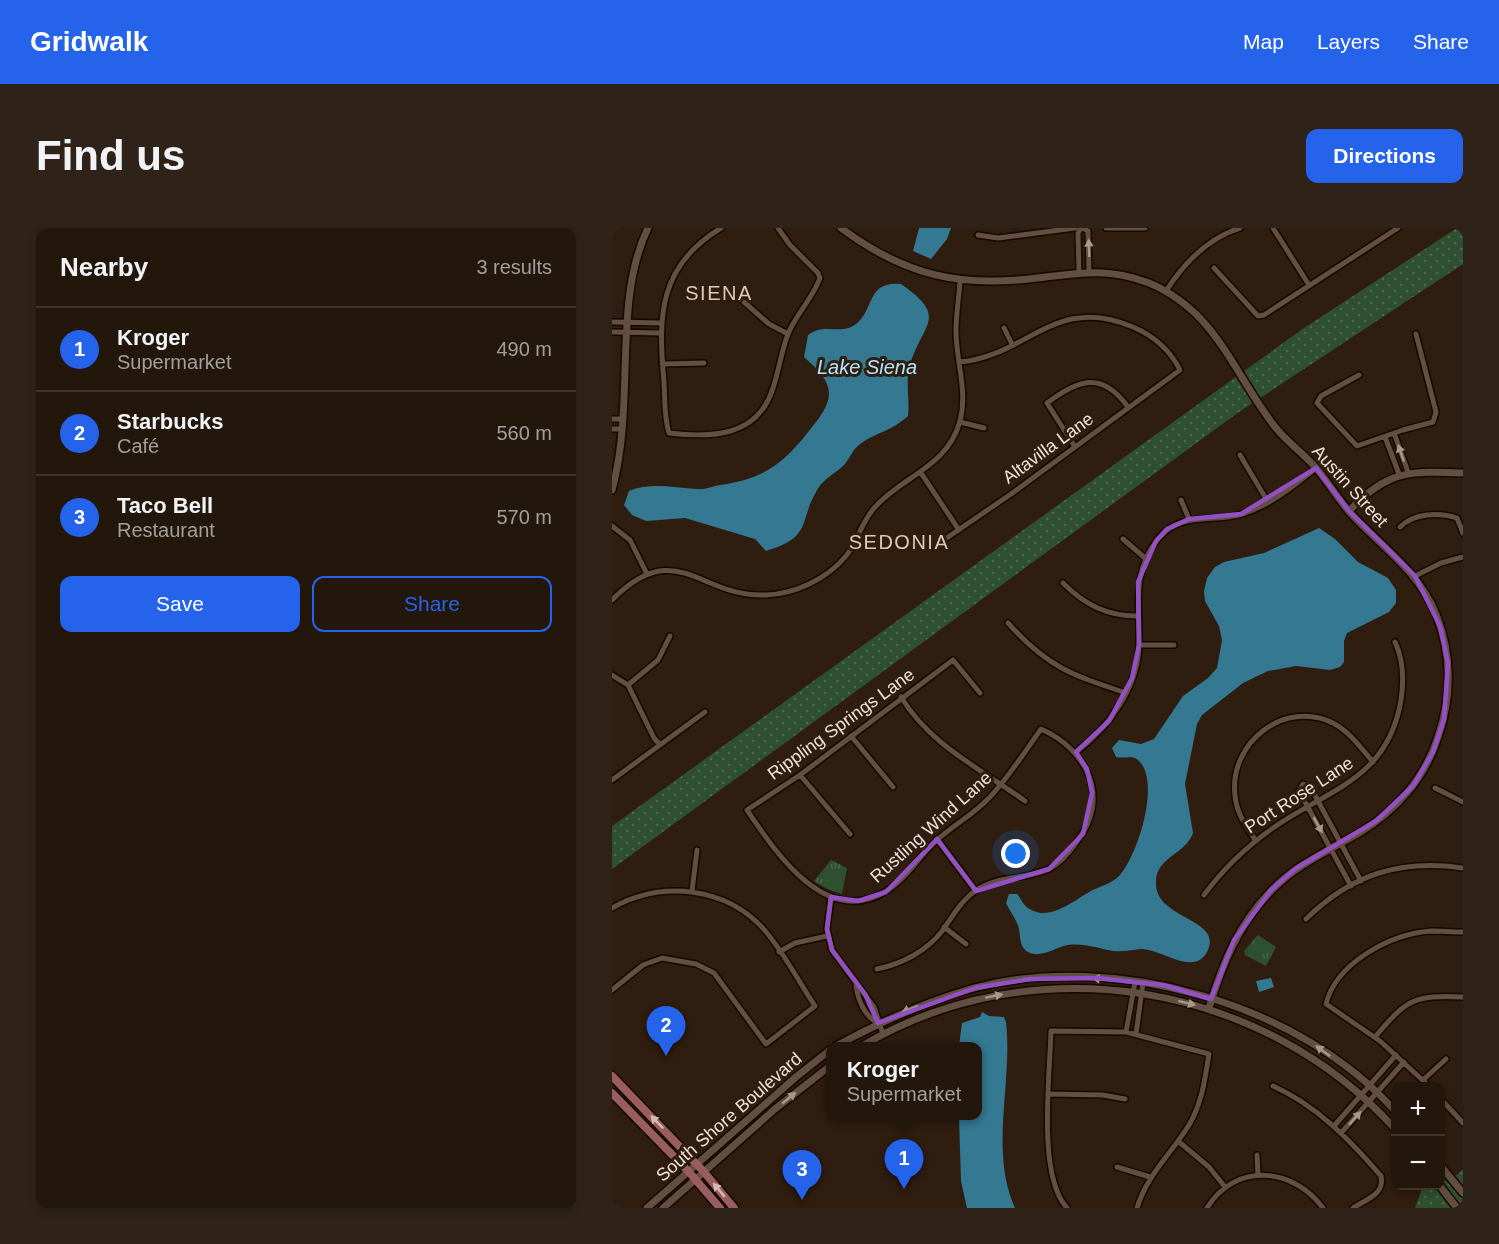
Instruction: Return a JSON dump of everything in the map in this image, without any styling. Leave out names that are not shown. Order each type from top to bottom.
[{"type":"main road","points":[[612,1076],[697,1164],[734,1208]]},
{"type":"main road","points":[[612,1093],[696,1179],[720,1208]]},
{"type":"street","points":[[626,265],[647,228]]},
{"type":"street","points":[[721,228],[699,244],[680,266],[667,291],[660,333],[669,433],[715,436],[747,425],[757,416],[770,397],[788,334],[820,278],[778,228]]},
{"type":"street","name":"Austin Street","points":[[841,228],[875,251],[909,269],[960,281],[1011,280],[1089,271],[1124,275],[1166,291],[1208,328],[1278,430],[1316,468],[1349,511],[1415,576],[1436,613],[1444,641],[1449,680],[1444,719],[1433,752],[1413,786],[1376,821],[1295,870],[1271,890],[1234,940],[1209,1008]]},
{"type":"street","points":[[1013,228],[1014,237]]},
{"type":"street","points":[[978,235],[1014,237],[1075,228]]},
{"type":"street","points":[[1078,271],[1078,233],[1082,228],[1088,231],[1089,271]]},
{"type":"street","points":[[1106,228],[1145,228]]},
{"type":"street","points":[[1166,291],[1179,272],[1210,243],[1240,228]]},
{"type":"street","points":[[1273,228],[1309,285]]},
{"type":"street","points":[[1214,268],[1258,316],[1264,315],[1398,228]]},
{"type":"street","points":[[612,600],[631,582],[647,574],[678,571],[727,590],[752,595],[768,595],[796,590],[819,578],[846,556],[875,507],[897,487],[921,473],[950,445],[960,422],[963,391],[956,330],[960,281]]},
{"type":"street","points":[[744,302],[769,324],[788,334]]},
{"type":"street","points":[[613,313],[614,342]]},
{"type":"street","name":"Altavilla Lane","points":[[932,548],[1180,370],[1172,355],[1151,337],[1124,323],[1101,318],[1061,321],[1012,344]]},
{"type":"street","points":[[613,322],[660,323]]},
{"type":"street","points":[[637,322],[637,333]]},
{"type":"street","points":[[959,362],[999,354],[1012,344],[1004,328]]},
{"type":"street","points":[[613,333],[660,333]]},
{"type":"street","points":[[1359,375],[1321,396],[1317,403],[1357,446],[1433,422],[1436,411],[1416,334]]},
{"type":"street","points":[[662,364],[704,363]]},
{"type":"street","points":[[612,490],[618,465],[621,419],[616,369]]},
{"type":"street","points":[[1075,447],[1047,403],[1069,387],[1085,382],[1103,384],[1117,392],[1128,407]]},
{"type":"street","points":[[612,419],[621,419]]},
{"type":"street","points":[[960,422],[984,428]]},
{"type":"street","points":[[612,429],[620,429]]},
{"type":"street","points":[[1394,433],[1408,472]]},
{"type":"street","points":[[1385,437],[1399,474]]},
{"type":"street","points":[[1240,455],[1268,502]]},
{"type":"street","points":[[877,969],[918,953],[976,891],[994,881],[1048,869],[1064,858],[1078,841],[1088,824],[1092,793],[1087,769],[1076,752],[1105,725],[1126,693],[1139,645],[1138,582],[1145,558],[1167,529],[1189,519],[1241,514],[1268,502],[1316,468]]},
{"type":"street","points":[[1349,511],[1374,488],[1399,474],[1408,472],[1463,473]]},
{"type":"street","points":[[921,473],[959,530]]},
{"type":"street","points":[[1181,500],[1189,519]]},
{"type":"street","points":[[1400,527],[1410,520],[1425,515],[1457,518],[1463,533]]},
{"type":"street","points":[[612,526],[630,540],[647,574]]},
{"type":"street","points":[[1123,539],[1145,558]]},
{"type":"street","points":[[1415,576],[1442,563],[1463,557]]},
{"type":"street","points":[[1063,583],[1084,602],[1097,609],[1122,616],[1137,616]]},
{"type":"street","points":[[1008,623],[1045,660],[1083,679],[1126,693]]},
{"type":"street","points":[[628,685],[658,660],[670,636]]},
{"type":"street","name":"Port Rose Lane","points":[[1204,895],[1229,865],[1256,841],[1348,786],[1373,762],[1391,733],[1402,693],[1402,661],[1395,642]]},
{"type":"street","points":[[1139,645],[1174,645]]},
{"type":"street","name":"Rippling Springs Lane","points":[[747,810],[800,776],[901,697],[953,660],[980,693]]},
{"type":"street","points":[[612,675],[628,685],[643,718],[660,745]]},
{"type":"street","points":[[901,697],[918,722],[936,740],[1025,801]]},
{"type":"street","points":[[612,780],[705,712]]},
{"type":"street","points":[[1256,841],[1239,813],[1235,798],[1234,778],[1244,749],[1267,727],[1296,717],[1325,720],[1346,731],[1373,762]]},
{"type":"street","name":"Rustling Wind Lane","points":[[747,810],[766,839],[817,891],[831,897],[858,901],[886,892],[937,839],[976,810],[1002,784],[1041,729],[1055,735],[1076,752]]},
{"type":"street","points":[[851,736],[893,787]]},
{"type":"street","points":[[800,776],[850,834]]},
{"type":"street","points":[[1351,886],[1299,791],[1303,784],[1309,786],[1361,881]]},
{"type":"street","points":[[1435,788],[1463,802]]},
{"type":"street","points":[[937,839],[976,891]]},
{"type":"street","points":[[692,891],[697,850]]},
{"type":"street","points":[[1306,919],[1321,904],[1351,886],[1405,866],[1424,864],[1463,868]]},
{"type":"street","points":[[612,908],[628,899],[651,892],[675,889],[692,891],[742,911],[766,932],[815,1006],[766,1044],[714,973],[696,964],[662,958],[643,965],[612,990]]},
{"type":"street","points":[[831,897],[827,936],[837,959],[874,1007],[883,1034]]},
{"type":"street","points":[[944,927],[966,944]]},
{"type":"street","points":[[1446,1059],[1423,1080],[1375,1038],[1326,1004],[1329,992],[1347,969],[1383,945],[1423,932],[1463,932]]},
{"type":"street","points":[[779,952],[795,943],[827,936]]},
{"type":"street","points":[[845,1042],[878,1023],[925,1003],[975,988],[1030,979],[1097,978],[1163,985],[1254,1012],[1316,1046],[1371,1086],[1391,1107]]},
{"type":"street","points":[[1126,1032],[1135,982]]},
{"type":"street","points":[[1136,1034],[1143,983]]},
{"type":"street","points":[[870,1042],[883,1034],[939,1010],[1005,994],[1067,988],[1142,992],[1209,1008],[1281,1040],[1335,1075],[1369,1103],[1391,1126]]},
{"type":"street","points":[[1375,1038],[1400,1008],[1413,1000],[1428,996],[1463,997]]},
{"type":"street","points":[[1066,1208],[1056,1192],[1048,1166],[1051,1031],[1126,1032],[1209,1054],[1199,1106],[1178,1141],[1150,1177],[1137,1208]]},
{"type":"street","name":"South Shore Boulevard","points":[[647,1208],[826,1054]]},
{"type":"street","points":[[1334,1126],[1396,1055]]},
{"type":"street","points":[[1341,1133],[1404,1062]]},
{"type":"street","name":"South Shore Boulevard","points":[[663,1208],[770,1114],[826,1070]]},
{"type":"street","points":[[1273,1086],[1287,1092],[1334,1126],[1381,1176],[1383,1185],[1380,1191],[1353,1208]]},
{"type":"street","points":[[1049,1094],[1103,1095],[1125,1100]]},
{"type":"street","points":[[1445,1103],[1463,1123]]},
{"type":"street","points":[[764,1107],[770,1114]]},
{"type":"street","points":[[1178,1141],[1209,1167],[1225,1187]]},
{"type":"street","points":[[1257,1155],[1258,1175]]},
{"type":"street","points":[[1118,1167],[1150,1177]]},
{"type":"street","points":[[1445,1171],[1463,1193]]},
{"type":"street","points":[[1207,1208],[1225,1187],[1247,1176],[1258,1175],[1272,1175],[1304,1187],[1323,1208]]},
{"type":"street","points":[[1444,1190],[1457,1208]]},
{"type":"highlighted area","points":[[1316,468],[1349,511],[1415,576],[1440,626],[1448,663],[1444,719],[1433,752],[1413,786],[1376,821],[1295,869],[1271,890],[1234,940],[1211,999],[1163,985],[1097,978],[1030,979],[975,988],[878,1023],[865,994],[832,950],[827,929],[831,897],[858,901],[886,892],[937,839],[976,891],[1049,869],[1083,834],[1092,793],[1087,769],[1076,752],[1109,721],[1132,678],[1139,645],[1138,582],[1156,541],[1167,529],[1189,519],[1241,514]]},
{"type":"green space","points":[[1457,228],[1463,228],[1463,264],[1239,412],[612,869],[612,826],[1301,330]]},
{"type":"green space","points":[[831,860],[847,868],[842,894],[814,881]]},
{"type":"green space","points":[[1258,935],[1276,947],[1266,966],[1245,955],[1244,951]]},
{"type":"green space","points":[[1463,1169],[1463,1208],[1415,1208],[1422,1190],[1445,1190],[1445,1178],[1457,1175]]},
{"type":"water","points":[[919,228],[951,228],[947,239],[931,259],[913,251]]},
{"type":"water","name":"Lake Siena","points":[[890,284],[901,284],[925,305],[929,313],[928,322],[909,371],[908,416],[860,444],[843,466],[821,484],[812,499],[799,533],[781,545],[766,551],[755,539],[685,518],[646,521],[632,515],[624,505],[629,491],[654,486],[703,489],[737,482],[764,472],[786,457],[823,412],[829,394],[820,372],[804,357],[808,335],[820,329],[844,329],[856,324],[862,318],[876,291]]},
{"type":"water","points":[[1319,528],[1335,539],[1358,562],[1388,578],[1396,590],[1396,603],[1389,612],[1347,633],[1344,641],[1344,662],[1340,667],[1330,670],[1296,666],[1268,671],[1243,683],[1202,715],[1197,724],[1185,784],[1193,833],[1184,846],[1161,867],[1156,882],[1158,895],[1166,904],[1206,932],[1210,941],[1207,952],[1201,959],[1185,962],[1148,950],[1113,951],[1080,945],[1068,945],[1038,954],[1028,952],[1022,946],[1017,923],[1006,903],[1009,894],[1017,894],[1026,907],[1036,912],[1053,912],[1116,879],[1133,853],[1144,819],[1148,784],[1145,770],[1138,760],[1116,757],[1112,748],[1119,740],[1141,744],[1154,739],[1183,696],[1208,678],[1217,668],[1222,640],[1219,626],[1205,601],[1204,591],[1207,578],[1215,567],[1224,562],[1264,553]]},
{"type":"water","points":[[1271,978],[1274,987],[1259,992],[1256,981]]},
{"type":"water","points":[[982,1012],[989,1016],[1004,1017],[1006,1022],[1004,1163],[1007,1186],[1015,1208],[967,1208],[961,1181],[959,1120],[982,1120],[982,1042],[960,1042],[962,1023],[980,1017]]},
{"type":"place","name":"Starbucks","points":[[666,1056]]},
{"type":"place","name":"Kroger","points":[[904,1189]]},
{"type":"place","name":"Taco Bell","points":[[802,1200]]},
{"type":"district","name":"SIENA","points":[[719,293]]},
{"type":"district","name":"SEDONIA","points":[[899,542]]}]
